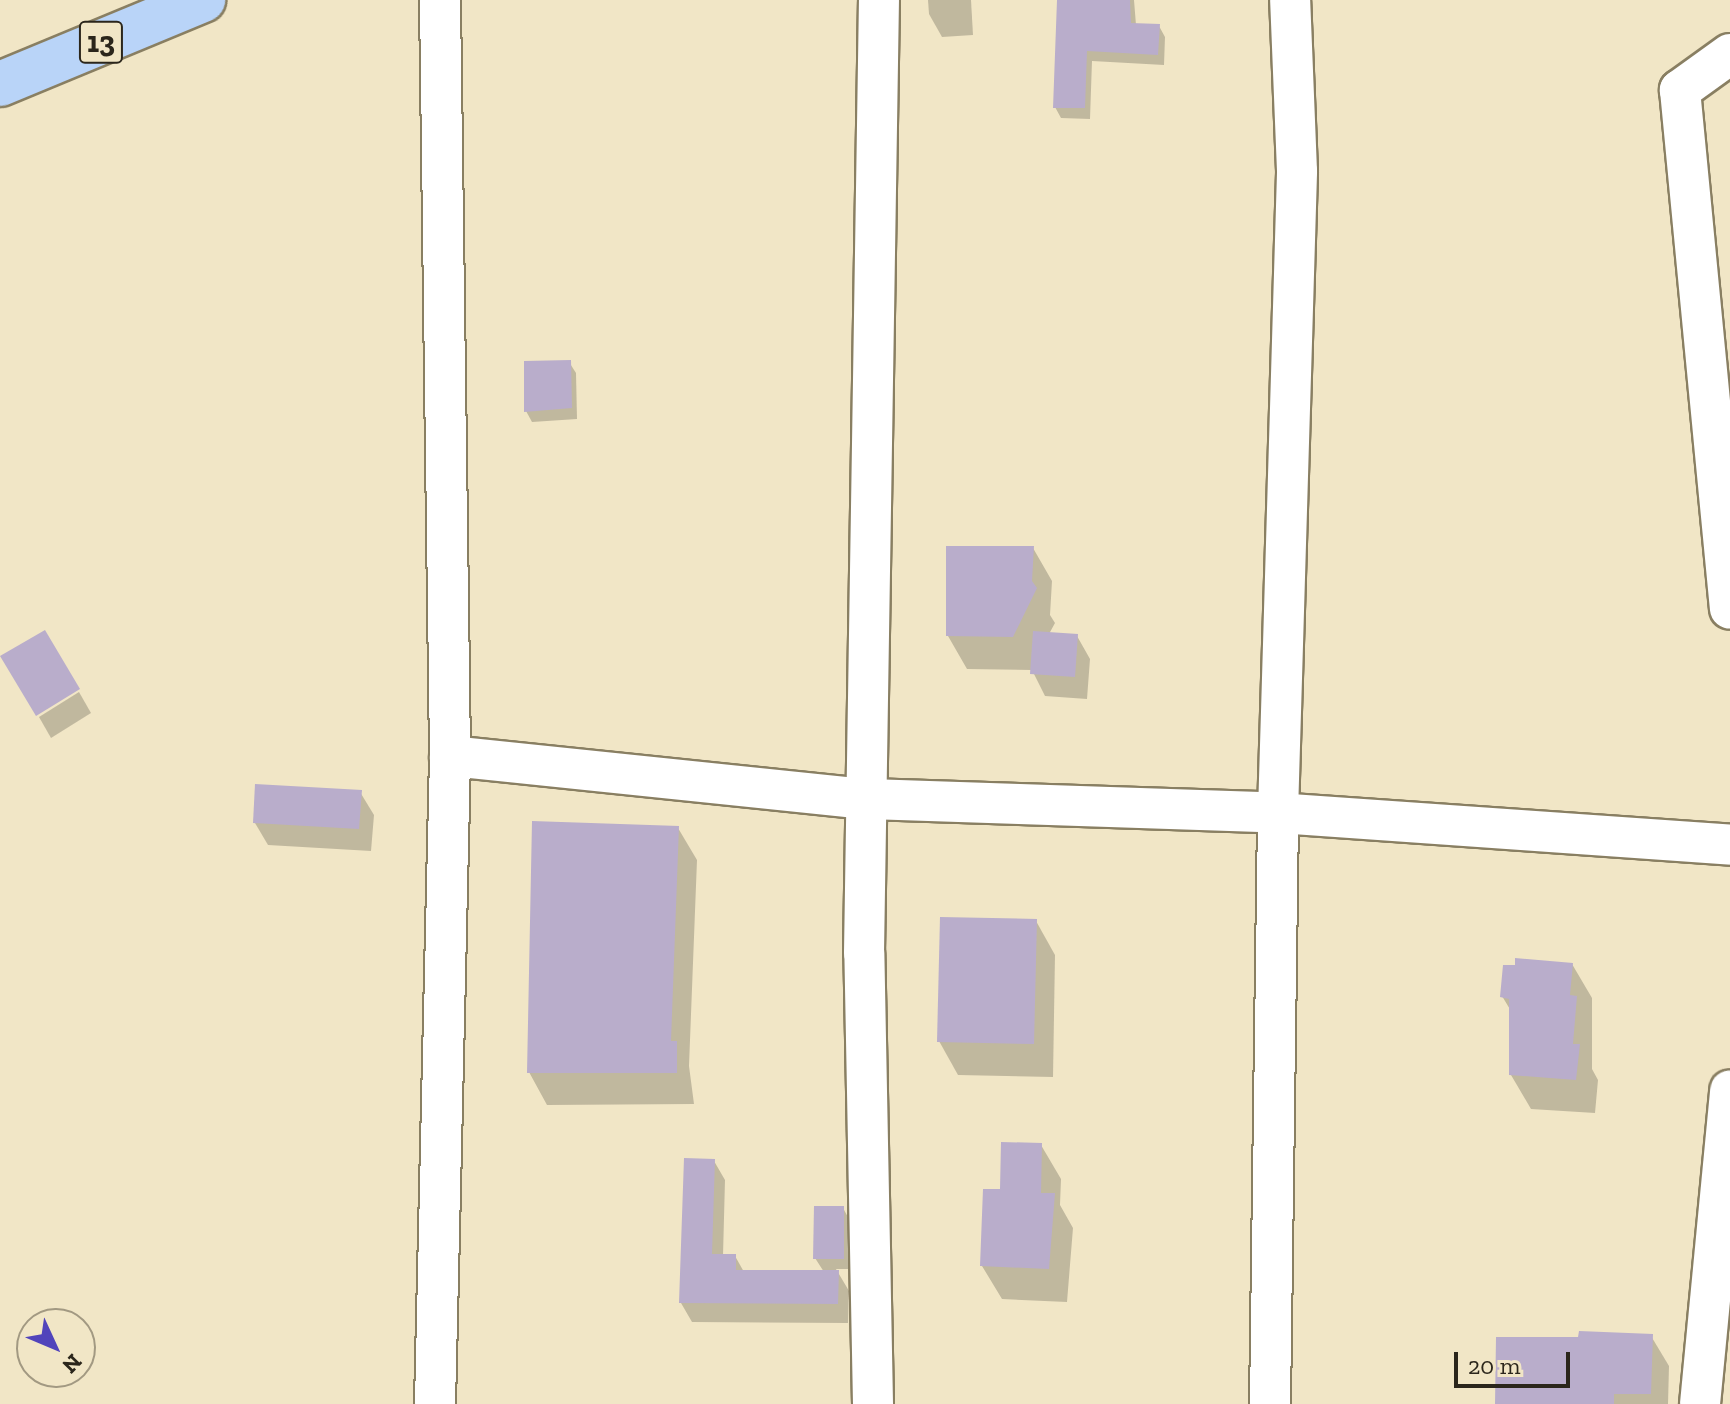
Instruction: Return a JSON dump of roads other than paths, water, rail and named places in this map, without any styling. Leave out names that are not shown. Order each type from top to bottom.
[{"type":"main road","name":"13","points":[[0,84],[203,0]]},
{"type":"street","points":[[435,1404],[450,756],[440,0]]},
{"type":"street","points":[[873,1404],[866,799],[879,0]]},
{"type":"street","points":[[1270,1404],[1278,813],[1297,171],[1290,0]]},
{"type":"street","points":[[1730,54],[1680,90],[1730,609]]},
{"type":"street","points":[[450,756],[866,799],[1278,813],[1730,845]]},
{"type":"street","points":[[1700,1404],[1730,1090]]}]
